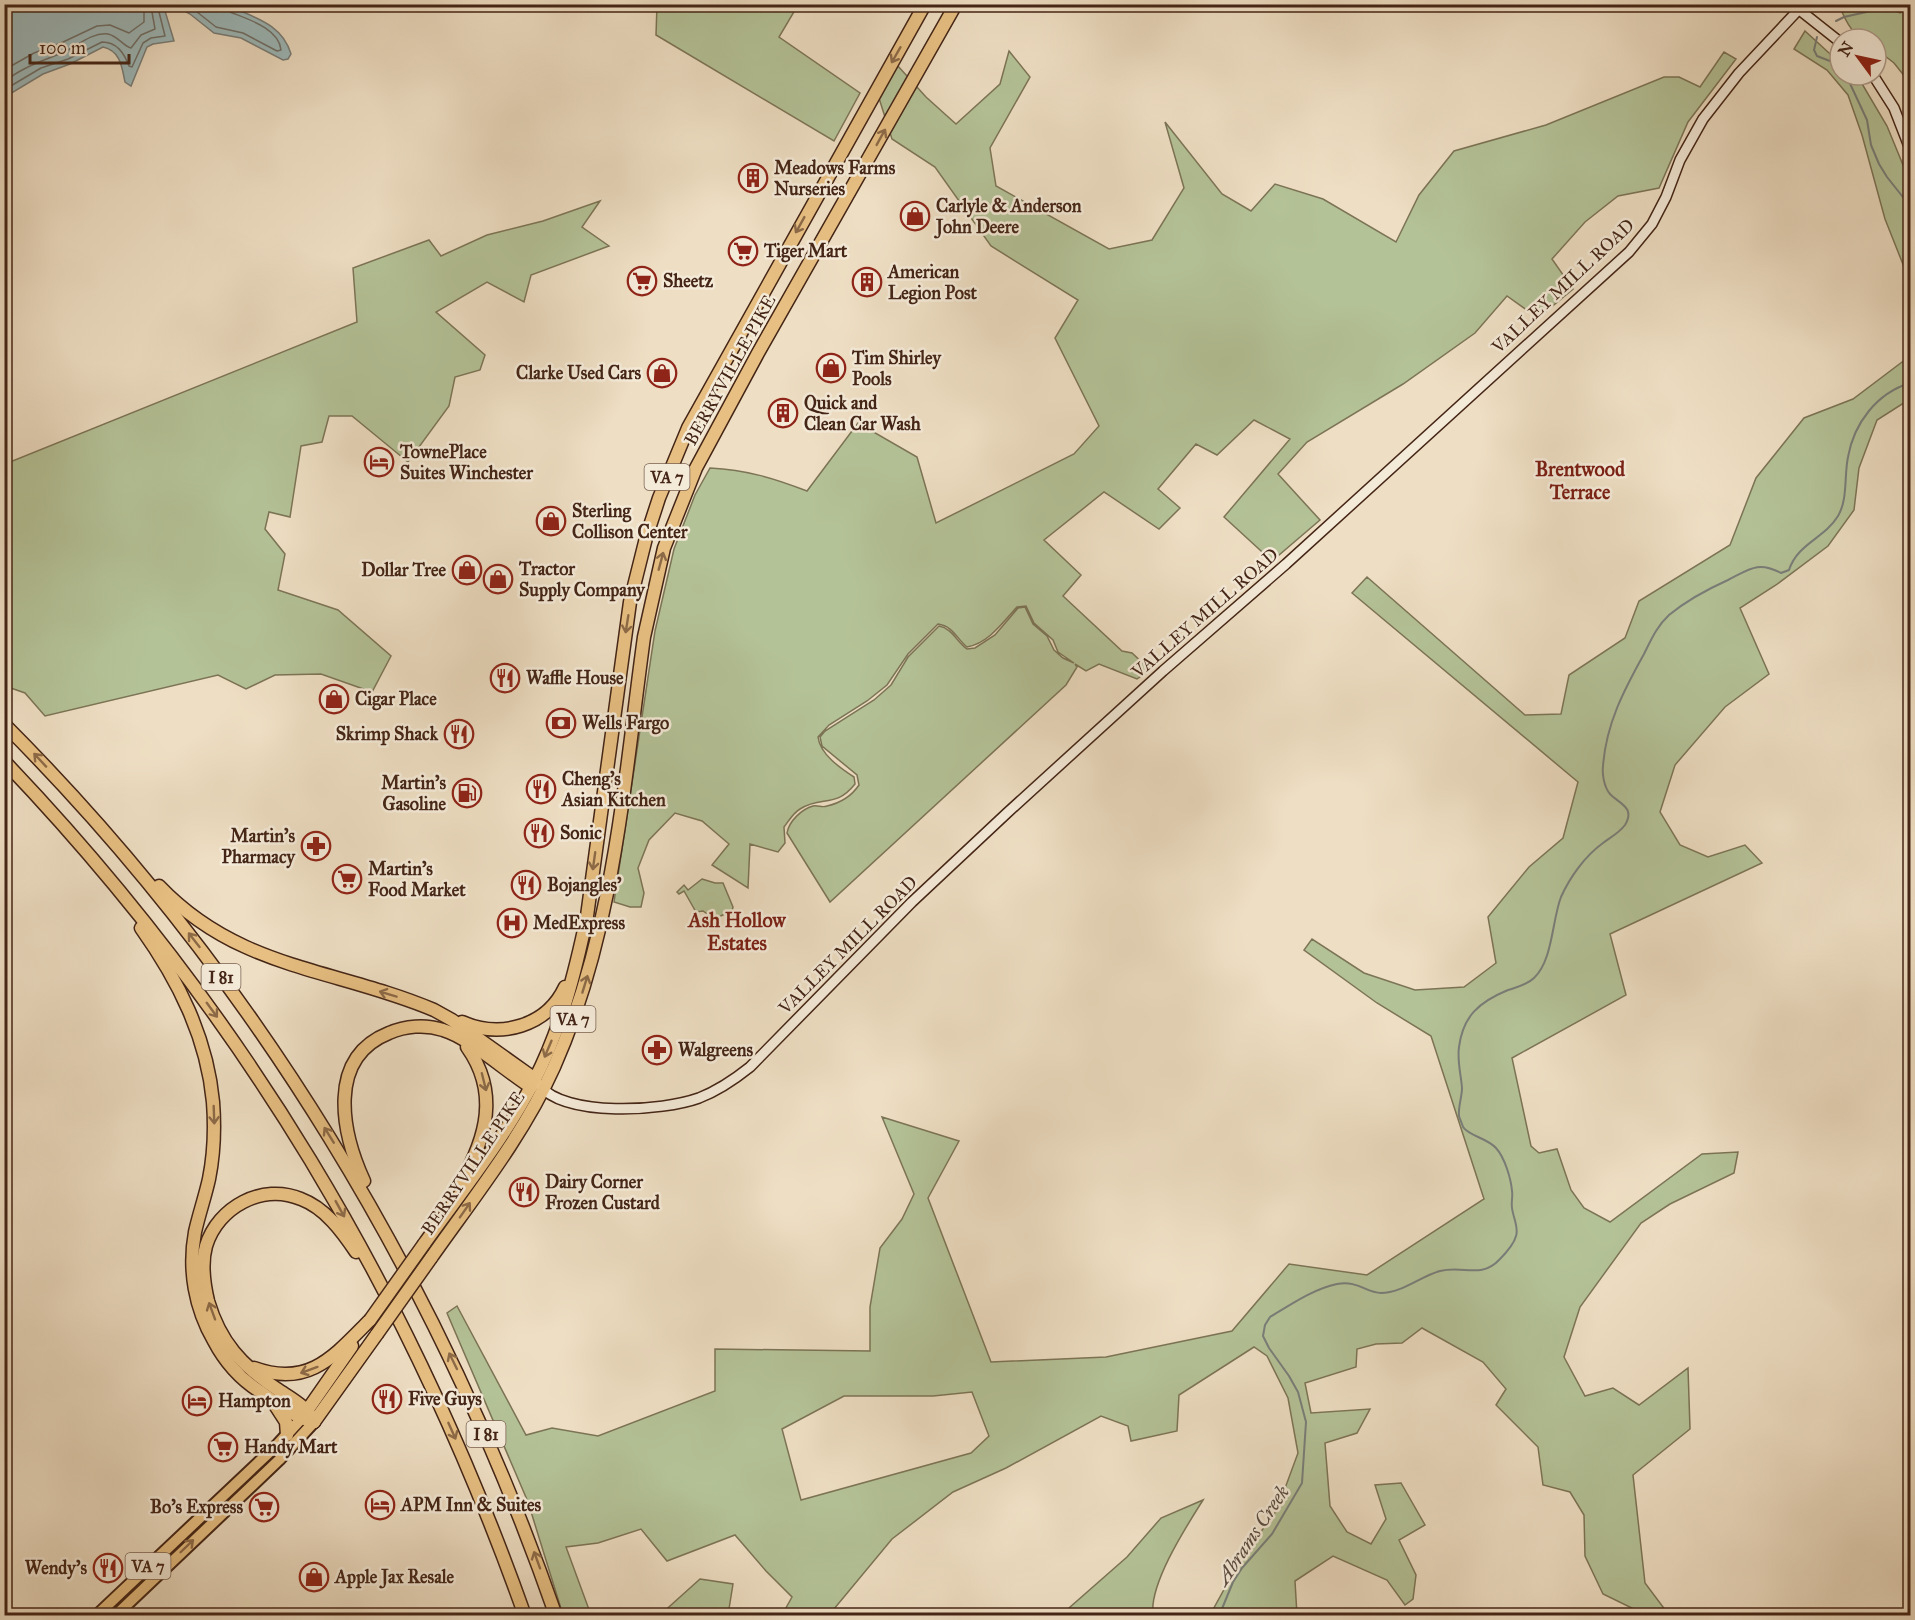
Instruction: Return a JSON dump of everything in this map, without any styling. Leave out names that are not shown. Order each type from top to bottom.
[{"type":"highway","name":"BERRYVILLE PIKE","points":[[308,1417],[377,1334],[506,1153],[536,1085],[577,966],[585,926],[630,602],[656,505],[688,428],[925,4]]},
{"type":"highway","name":"BERRYVILLE PIKE","points":[[370,1320],[563,1046],[592,958],[603,913],[618,828],[644,637],[657,575],[672,525],[696,468],[720,423],[956,4]]},
{"type":"highway","name":"I 81","points":[[4,724],[60,782],[136,868],[233,993],[327,1133],[400,1258],[451,1358],[521,1517],[556,1616]]},
{"type":"highway","name":"I 81","points":[[4,761],[43,802],[159,938],[225,1027],[338,1204],[382,1284],[423,1368],[481,1497],[525,1616]]},
{"type":"highway","points":[[60,782],[163,890],[210,929],[261,955],[417,1003],[476,1027],[499,1030],[513,1028],[540,1017],[550,1009],[562,993],[585,926]]},
{"type":"highway","points":[[43,802],[152,943],[179,988],[198,1034],[211,1086],[214,1122],[209,1178],[193,1250],[195,1290],[202,1317],[224,1358],[243,1380],[266,1396],[308,1417]]},
{"type":"highway","points":[[443,1014],[536,1085]]},
{"type":"highway","points":[[400,1258],[351,1149],[345,1122],[346,1085],[353,1066],[360,1056],[386,1034],[399,1029],[421,1027],[441,1029],[536,1085]]},
{"type":"highway","points":[[424,1244],[472,1161],[481,1137],[486,1113],[487,1093],[480,1068],[466,1046],[453,1034]]},
{"type":"highway","points":[[308,1417],[254,1373],[219,1330],[205,1284],[204,1257],[210,1235],[224,1216],[240,1203],[261,1196],[282,1194],[303,1199],[333,1221],[365,1264],[400,1322]]},
{"type":"highway","points":[[242,1361],[272,1374],[305,1373],[333,1357],[370,1320]]},
{"type":"highway","name":"VA 7","points":[[308,1417],[370,1320]]},
{"type":"highway","points":[[266,1396],[282,1414],[287,1435]]},
{"type":"main road","name":"VA 7","points":[[96,1616],[308,1417]]},
{"type":"main road","name":"VA 7","points":[[115,1616],[291,1448],[308,1417]]},
{"type":"main road","points":[[242,1478],[250,1487]]},
{"type":"street","name":"VALLEY MILL ROAD","points":[[536,1085],[556,1097],[603,1109],[651,1108],[697,1099],[726,1084],[750,1067],[912,902],[1007,813],[1181,655],[1286,564],[1629,252],[1652,224],[1666,197],[1680,160],[1704,119],[1739,73],[1798,6]]},
{"type":"street","points":[[1798,6],[1828,33]]},
{"type":"street","points":[[1881,87],[1894,108],[1911,149]]},
{"type":"green space","points":[[657,5],[798,5],[779,37],[860,93],[834,141],[656,35]]},
{"type":"green space","points":[[1864,5],[1883,5],[1900,13],[1910,9],[1910,83],[1888,58],[1888,27],[1851,27],[1842,12]]},
{"type":"green space","points":[[1805,31],[1828,52],[1828,71],[1827,70],[1794,49]]},
{"type":"green space","points":[[1009,51],[1030,77],[990,148],[996,186],[1109,249],[1152,240],[1184,188],[1165,122],[1222,194],[1251,211],[1275,184],[1323,199],[1396,242],[1419,195],[1454,151],[1546,125],[1664,77],[1679,77],[1700,87],[1724,52],[1736,59],[1688,122],[1659,188],[1618,196],[1585,222],[1552,259],[1573,289],[1538,318],[1507,296],[1475,333],[1403,384],[1307,442],[1278,474],[1320,520],[1272,561],[1224,517],[1290,439],[1254,420],[1217,455],[1196,444],[1158,489],[1180,508],[1159,529],[1104,492],[1044,540],[1081,575],[1063,596],[1122,651],[1132,653],[1150,670],[1137,679],[1099,664],[1086,671],[1075,664],[1077,667],[1066,685],[830,902],[787,833],[793,820],[805,810],[813,806],[825,807],[841,801],[859,785],[857,775],[822,746],[820,737],[825,731],[874,700],[891,685],[908,657],[939,626],[951,632],[967,649],[975,648],[995,635],[1018,608],[1025,607],[1033,624],[1047,636],[1054,650],[1063,658],[1074,663],[1058,652],[1053,640],[1034,623],[1026,606],[1017,607],[989,637],[967,647],[951,630],[938,624],[908,654],[887,685],[867,701],[829,725],[818,737],[822,749],[837,765],[854,777],[855,784],[848,792],[835,799],[808,805],[795,813],[784,827],[785,843],[778,852],[750,844],[748,888],[712,865],[729,844],[702,821],[675,813],[649,840],[638,868],[644,893],[641,907],[630,907],[614,902],[655,631],[674,549],[695,495],[710,468],[760,475],[807,491],[858,423],[917,457],[936,523],[1074,454],[1099,426],[1055,338],[1078,300],[991,246],[935,167],[892,139],[878,95],[897,65],[926,97],[956,124],[1000,84]]},
{"type":"green space","points":[[1841,87],[1864,87],[1887,126],[1910,182],[1910,282],[1885,219],[1862,135],[1848,95]]},
{"type":"green space","points":[[600,201],[582,227],[609,246],[531,275],[524,302],[487,282],[436,312],[485,355],[480,370],[455,377],[449,406],[408,462],[352,416],[329,416],[322,442],[301,446],[290,517],[269,512],[265,529],[285,554],[278,590],[338,610],[391,656],[372,692],[321,674],[275,675],[246,689],[218,675],[45,716],[25,693],[5,686],[5,464],[357,322],[353,268],[429,240],[441,256],[487,235],[543,221]]},
{"type":"green space","points":[[1910,356],[1910,399],[1877,420],[1859,468],[1854,510],[1828,546],[1776,585],[1740,608],[1769,674],[1725,707],[1675,765],[1660,812],[1680,845],[1708,857],[1745,845],[1762,863],[1610,934],[1626,995],[1512,1058],[1531,1146],[1539,1153],[1557,1149],[1571,1190],[1584,1208],[1610,1222],[1702,1154],[1738,1152],[1734,1173],[1670,1204],[1641,1223],[1580,1307],[1564,1357],[1585,1396],[1613,1388],[1639,1405],[1688,1368],[1690,1429],[1633,1475],[1645,1583],[1669,1615],[1640,1615],[1640,1612],[1603,1594],[1585,1556],[1584,1515],[1570,1492],[1543,1485],[1538,1447],[1496,1405],[1506,1389],[1483,1362],[1422,1328],[1402,1343],[1376,1344],[1357,1349],[1356,1367],[1305,1383],[1311,1413],[1370,1409],[1357,1433],[1325,1443],[1330,1506],[1347,1532],[1371,1544],[1386,1519],[1375,1485],[1401,1483],[1425,1525],[1399,1540],[1416,1575],[1413,1599],[1405,1605],[1387,1580],[1333,1556],[1295,1581],[1297,1615],[1210,1615],[1242,1557],[1277,1510],[1298,1453],[1288,1398],[1267,1356],[1254,1347],[1179,1395],[1177,1431],[1131,1441],[1128,1426],[1101,1416],[1006,1468],[953,1492],[892,1539],[829,1615],[782,1615],[792,1597],[735,1535],[667,1561],[641,1529],[598,1543],[566,1547],[591,1615],[563,1615],[528,1502],[447,1313],[457,1306],[526,1435],[552,1428],[598,1436],[715,1391],[715,1349],[870,1351],[870,1307],[880,1248],[902,1219],[914,1194],[882,1117],[959,1141],[928,1198],[991,1362],[1106,1357],[1232,1331],[1289,1264],[1367,1275],[1484,1199],[1431,1036],[1377,1003],[1304,950],[1312,939],[1364,973],[1415,990],[1464,987],[1496,963],[1488,917],[1529,867],[1563,838],[1578,782],[1352,593],[1367,577],[1525,715],[1561,714],[1569,675],[1625,638],[1639,601],[1730,545],[1756,478],[1804,418],[1853,399]],"holes":[[[972,1392],[989,1436],[971,1453],[801,1500],[782,1429],[844,1396],[933,1396]]]},
{"type":"green space","points":[[702,879],[723,883],[733,907],[732,911],[716,918],[718,923],[714,925],[711,923],[713,918],[703,911],[696,912],[684,891],[679,894],[677,892],[684,885],[688,890]]},
{"type":"green space","points":[[1203,1500],[1163,1572],[1153,1602],[1153,1615],[1061,1615],[1127,1557],[1161,1518]]},
{"type":"green space","points":[[700,1579],[733,1584],[728,1615],[660,1615]]},
{"type":"water","points":[[5,4],[227,5],[273,28],[287,43],[291,54],[288,59],[283,60],[241,38],[214,33],[190,14],[176,6],[169,7],[165,11],[174,41],[147,47],[131,86],[125,82],[117,56],[103,47],[70,64],[43,74],[5,97]]},
{"type":"waterway","name":"Abrams Creek","points":[[1836,21],[1844,17],[1902,4]]},
{"type":"waterway","name":"Abrams Creek","points":[[1817,37],[1814,50],[1817,56],[1828,60]]},
{"type":"waterway","name":"Abrams Creek","points":[[1852,87],[1867,120],[1871,145],[1879,164],[1910,206]]},
{"type":"waterway","name":"Abrams Creek","points":[[1219,1616],[1233,1582],[1242,1568],[1272,1534],[1302,1483],[1306,1422],[1298,1392],[1263,1336],[1265,1325],[1270,1317],[1328,1286],[1344,1283],[1376,1292],[1389,1292],[1440,1271],[1485,1269],[1499,1260],[1511,1246],[1517,1230],[1512,1208],[1511,1186],[1505,1163],[1496,1148],[1469,1133],[1463,1127],[1459,1116],[1462,1088],[1459,1052],[1464,1027],[1474,1011],[1481,1005],[1534,978],[1549,951],[1558,906],[1569,882],[1590,854],[1618,833],[1628,819],[1625,806],[1610,794],[1605,784],[1603,777],[1605,751],[1617,708],[1658,628],[1669,615],[1690,600],[1748,570],[1760,567],[1781,573],[1789,570],[1798,553],[1826,530],[1838,516],[1843,502],[1851,444],[1862,421],[1877,402],[1887,394],[1910,383]]},
{"type":"place","name":"Meadows Farms Nurseries","points":[[753,178]]},
{"type":"place","name":"Carlyle & Anderson John Deere","points":[[915,216]]},
{"type":"place","name":"Tiger Mart","points":[[743,251]]},
{"type":"place","name":"Sheetz","points":[[642,281]]},
{"type":"place","name":"American Legion Post","points":[[867,282]]},
{"type":"place","name":"Tim Shirley Pools","points":[[831,368]]},
{"type":"place","name":"Clarke Used Cars","points":[[662,373]]},
{"type":"place","name":"Quick and Clean Car Wash","points":[[783,413]]},
{"type":"place","name":"TownePlace Suites Winchester","points":[[379,462]]},
{"type":"place","name":"Sterling Collison Center","points":[[551,521]]},
{"type":"place","name":"Dollar Tree","points":[[467,570]]},
{"type":"place","name":"Tractor Supply Company","points":[[498,579]]},
{"type":"place","name":"Waffle House","points":[[505,678]]},
{"type":"place","name":"Cigar Place","points":[[334,699]]},
{"type":"place","name":"Wells Fargo","points":[[561,723]]},
{"type":"place","name":"Skrimp Shack","points":[[459,734]]},
{"type":"place","name":"Cheng's Asian Kitchen","points":[[541,789]]},
{"type":"place","name":"Martin's Gasoline","points":[[467,793]]},
{"type":"place","name":"Sonic","points":[[539,833]]},
{"type":"place","name":"Martin's Pharmacy","points":[[316,846]]},
{"type":"place","name":"Martin's Food Market","points":[[347,879]]},
{"type":"place","name":"Bojangles'","points":[[526,885]]},
{"type":"place","name":"MedExpress","points":[[512,923]]},
{"type":"place","name":"Walgreens","points":[[657,1050]]},
{"type":"place","name":"Dairy Corner Frozen Custard","points":[[524,1192]]},
{"type":"place","name":"Five Guys","points":[[387,1399]]},
{"type":"place","name":"Hampton","points":[[197,1401]]},
{"type":"place","name":"Handy Mart","points":[[223,1447]]},
{"type":"place","name":"APM Inn & Suites","points":[[380,1505]]},
{"type":"place","name":"Bo's Express","points":[[264,1507]]},
{"type":"place","name":"Wendy's","points":[[108,1568]]},
{"type":"place","name":"Apple Jax Resale","points":[[314,1577]]},
{"type":"district","name":"Brentwood Terrace","points":[[1580,480]]},
{"type":"district","name":"Ash Hollow Estates","points":[[737,932]]}]
